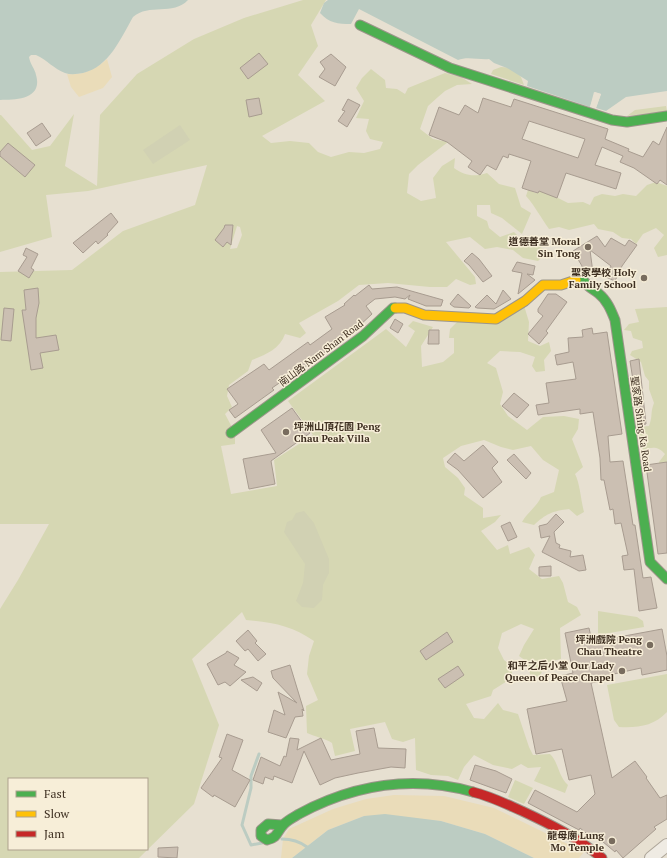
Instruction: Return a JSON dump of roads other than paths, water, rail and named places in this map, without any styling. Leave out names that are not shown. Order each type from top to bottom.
[{"type":"street","points":[[360,25],[450,68],[612,120],[627,122],[667,116]]},
{"type":"street","name":"南山路 Nam Shan Road","points":[[231,433],[363,336],[393,308],[405,308],[424,315],[496,320],[526,301],[543,285],[561,285],[582,278]]},
{"type":"street","name":"聖家路 Shing Ka Road","points":[[582,278],[586,286],[596,292],[607,302],[615,320],[650,562],[667,579]]},
{"type":"street","points":[[282,825],[326,801],[356,791],[407,783],[448,786],[486,796],[522,811],[566,832],[602,858]]},
{"type":"street","points":[[651,858],[667,845]]},
{"type":"waterway","points":[[259,754],[251,776],[251,788],[242,825],[251,845],[262,843]]},
{"type":"waterway","points":[[282,839],[289,839],[301,843],[307,847]]},
{"type":"place","name":"道德善堂 Moral Sin Tong","points":[[588,247]]},
{"type":"place","name":"聖家學校 Holy Family School","points":[[644,278]]},
{"type":"place","name":"坪洲山頂花園 Peng Chau Peak Villa","points":[[286,432]]},
{"type":"place","name":"坪洲戲院 Peng Chau Theatre","points":[[650,645]]},
{"type":"place","name":"和平之后小堂 Our Lady Queen of Peace Chapel","points":[[622,671]]},
{"type":"place","name":"龍母廟 Lung Mo Temple","points":[[612,841]]}]
